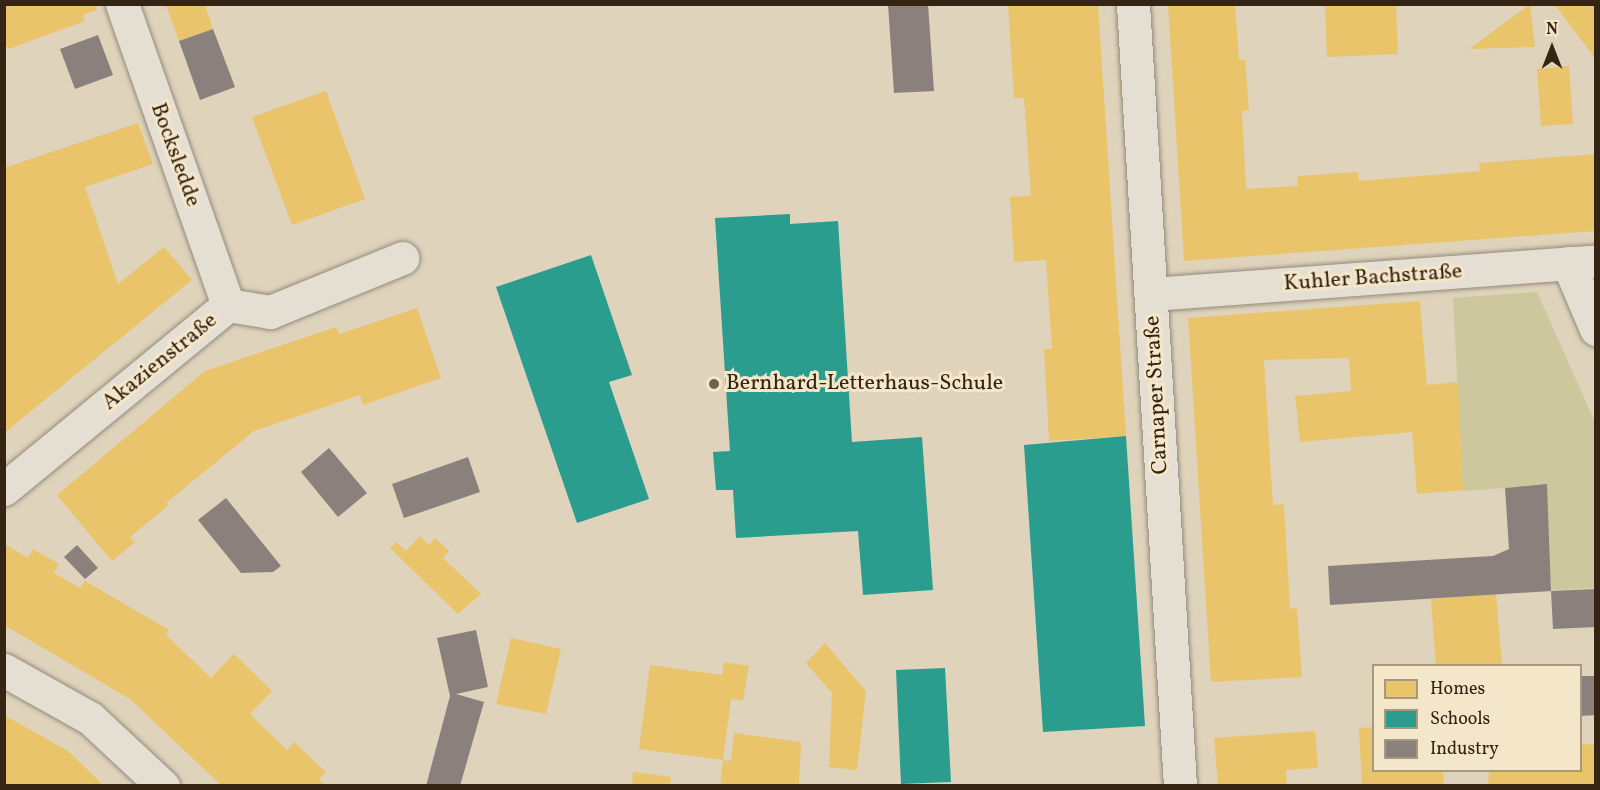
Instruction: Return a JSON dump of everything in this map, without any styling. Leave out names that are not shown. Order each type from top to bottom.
[{"type":"street","name":"Bocksledde","points":[[122,4],[228,306]]},
{"type":"street","name":"Carnaper Straße","points":[[1133,4],[1180,786]]},
{"type":"street","name":"Akazienstraße","points":[[4,489],[228,306],[270,312],[402,258]]},
{"type":"street","name":"Kuhler Bachstraße","points":[[1151,294],[1582,262]]},
{"type":"street","points":[[1582,262],[1596,329]]},
{"type":"street","points":[[4,670],[90,718],[163,786]]},
{"type":"shaded area","points":[[1537,292],[1595,422],[1595,588],[1551,590],[1547,485],[1463,491],[1453,298]]},
{"type":"building: Homes","points":[[4,4],[95,4],[97,10],[83,15],[85,21],[9,49],[4,43]]},
{"type":"building: Homes","points":[[1008,4],[1098,4],[1126,436],[1049,441],[1044,349],[1052,349],[1046,260],[1014,262],[1010,197],[1031,196],[1024,98],[1014,98]]},
{"type":"building: Homes","points":[[1168,4],[1235,4],[1239,60],[1245,60],[1249,110],[1242,111],[1246,189],[1298,186],[1297,176],[1358,172],[1359,181],[1480,171],[1479,163],[1596,154],[1596,231],[1184,261]]},
{"type":"building: Homes","points":[[1325,4],[1396,4],[1398,54],[1327,57]]},
{"type":"building: Homes","points":[[1530,4],[1535,47],[1469,49]]},
{"type":"building: Homes","points":[[1554,4],[1596,4],[1596,59]]},
{"type":"building: Homes","points":[[166,5],[205,5],[213,29],[179,41]]},
{"type":"building: Homes","points":[[1569,66],[1573,124],[1541,126],[1537,69]]},
{"type":"building: Homes","points":[[326,91],[365,199],[292,225],[252,117]]},
{"type":"building: Homes","points":[[138,123],[153,164],[85,187],[118,284],[164,247],[192,280],[4,433],[4,168]]},
{"type":"building: Homes","points":[[1420,301],[1427,385],[1458,382],[1463,490],[1417,494],[1412,432],[1300,442],[1295,396],[1351,391],[1349,358],[1264,360],[1273,505],[1284,504],[1290,609],[1297,608],[1302,677],[1211,682],[1188,318]]},
{"type":"building: Homes","points":[[417,308],[441,378],[363,405],[360,395],[254,431],[166,503],[169,505],[130,537],[135,542],[112,561],[57,495],[205,371],[336,327],[339,334]]},
{"type":"building: Homes","points":[[420,536],[429,545],[435,538],[449,551],[443,558],[481,594],[458,614],[390,548],[396,542],[406,551]]},
{"type":"building: Homes","points":[[4,544],[28,558],[33,549],[59,564],[54,573],[80,588],[85,581],[169,630],[166,635],[211,678],[234,654],[272,691],[250,714],[287,750],[294,742],[326,772],[319,779],[326,786],[222,786],[130,699],[4,625]]},
{"type":"building: Homes","points":[[1496,594],[1502,664],[1436,664],[1431,599]]},
{"type":"building: Homes","points":[[511,638],[561,649],[546,714],[496,704]]},
{"type":"building: Homes","points":[[825,643],[866,691],[857,770],[829,767],[832,693],[806,663]]},
{"type":"building: Homes","points":[[724,662],[749,666],[743,700],[731,699],[723,760],[639,749],[650,665],[722,675]]},
{"type":"building: Homes","points":[[4,715],[68,751],[104,786],[4,786]]},
{"type":"building: Homes","points":[[1372,727],[1372,772],[1443,772],[1444,786],[1362,786],[1359,728]]},
{"type":"building: Homes","points":[[1315,731],[1318,768],[1286,770],[1287,786],[1218,786],[1214,738]]},
{"type":"building: Homes","points":[[734,733],[801,742],[799,786],[720,786],[723,760],[731,761]]},
{"type":"building: Homes","points":[[1582,744],[1596,745],[1596,786],[1488,786],[1489,772],[1582,772]]},
{"type":"building: Homes","points":[[633,772],[671,777],[670,786],[632,786]]},
{"type":"building: Schools","points":[[790,214],[790,224],[838,221],[852,442],[922,437],[933,590],[863,595],[858,531],[736,538],[733,490],[716,490],[713,452],[730,451],[715,218]]},
{"type":"building: Schools","points":[[591,255],[632,375],[609,382],[649,499],[577,523],[496,287]]},
{"type":"building: Schools","points":[[1126,436],[1145,726],[1043,732],[1024,445]]},
{"type":"building: Schools","points":[[945,668],[951,782],[901,784],[896,670]]},
{"type":"building: Industry","points":[[888,4],[928,4],[934,91],[894,93]]},
{"type":"building: Industry","points":[[213,29],[235,87],[200,100],[179,41]]},
{"type":"building: Industry","points":[[98,35],[113,75],[75,89],[60,49]]},
{"type":"building: Industry","points":[[329,448],[367,493],[338,517],[301,472]]},
{"type":"building: Industry","points":[[468,457],[480,492],[404,518],[392,484]]},
{"type":"building: Industry","points":[[1547,484],[1551,591],[1330,605],[1328,566],[1493,556],[1509,549],[1505,488]]},
{"type":"building: Industry","points":[[226,498],[281,566],[273,572],[241,573],[198,520]]},
{"type":"building: Industry","points":[[77,545],[98,568],[85,579],[64,557]]},
{"type":"building: Industry","points":[[1596,589],[1596,627],[1553,629],[1551,591]]},
{"type":"building: Industry","points":[[476,630],[488,687],[456,694],[484,702],[460,786],[426,786],[450,696],[437,638]]},
{"type":"building: Industry","points":[[1582,676],[1596,676],[1596,715],[1582,716]]},
{"type":"place","name":"Bernhard-Letterhaus-Schule","points":[[714,384]]}]
